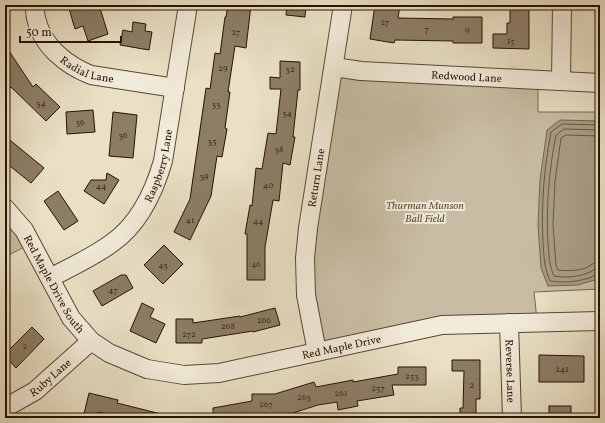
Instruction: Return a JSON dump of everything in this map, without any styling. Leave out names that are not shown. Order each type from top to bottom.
[{"type":"street","name":"Radial Lane","points":[[35,5],[36,18],[42,33],[51,48],[62,59],[79,70],[91,75],[175,88]]},
{"type":"street","name":"Raspberry Lane","points":[[50,278],[113,243],[131,226],[146,205],[158,178],[163,161],[188,5]]},
{"type":"street","name":"Return Lane","points":[[317,352],[306,295],[305,258],[308,228],[343,5]]},
{"type":"street","points":[[561,81],[562,5]]},
{"type":"street","name":"Redwood Lane","points":[[334,67],[361,71],[600,82]]},
{"type":"street","name":"Red Maple Drive South","points":[[5,208],[24,230],[71,318],[91,341]]},
{"type":"street","name":"Red Maple Drive","points":[[91,341],[109,353],[147,369],[184,375],[219,373],[442,325],[600,321]]},
{"type":"street","name":"Reverse Lane","points":[[509,323],[512,418]]},
{"type":"street","name":"Ruby Lane","points":[[5,406],[12,404],[35,391],[91,341]]},
{"type":"green space","name":"Thurman Munson Ball Field","points":[[336,70],[538,81],[538,112],[600,112],[600,289],[534,292],[537,320],[319,348],[309,294]]},
{"type":"green space","points":[[5,215],[30,244],[5,257]]},
{"type":"water","points":[[560,120],[600,121],[600,272],[598,279],[578,285],[548,286],[541,268],[538,225],[540,180],[547,130]]},
{"type":"building","points":[[68,5],[99,5],[108,34],[88,41],[83,26],[75,29]]},
{"type":"building","points":[[228,5],[251,5],[246,48],[235,46],[228,92],[230,92],[225,128],[227,129],[222,157],[217,156],[211,196],[190,240],[174,232],[190,199],[206,88],[210,89],[215,53],[220,54]]},
{"type":"building","points":[[287,5],[306,5],[305,17],[286,15]]},
{"type":"building","points":[[375,5],[400,5],[398,18],[453,19],[453,17],[482,17],[482,43],[395,40],[394,43],[370,39]]},
{"type":"building","points":[[510,5],[529,5],[529,49],[493,48],[493,34],[507,34],[507,23],[510,23]]},
{"type":"building","points":[[133,22],[146,24],[145,31],[152,32],[149,50],[120,45],[123,30],[132,32]]},
{"type":"building","points":[[5,45],[33,87],[36,84],[60,107],[46,121],[11,87],[10,88],[5,81]]},
{"type":"building","points":[[280,61],[300,62],[300,90],[298,90],[293,137],[295,137],[290,165],[283,163],[279,201],[273,200],[265,247],[265,280],[247,280],[247,234],[245,234],[250,205],[252,206],[256,168],[262,169],[268,133],[276,134],[281,89],[270,89],[270,77],[280,78]]},
{"type":"building","points":[[93,110],[95,132],[67,134],[66,112]]},
{"type":"building","points":[[113,112],[137,115],[133,158],[109,156]]},
{"type":"building","points":[[5,136],[44,168],[31,183],[5,162]]},
{"type":"building","points":[[107,173],[119,180],[104,204],[84,191],[91,180],[106,180]]},
{"type":"building","points":[[58,191],[78,221],[64,230],[44,201]]},
{"type":"building","points":[[164,245],[183,264],[163,284],[144,265]]},
{"type":"building","points":[[121,275],[126,275],[133,288],[102,306],[93,291]]},
{"type":"building","points":[[142,303],[154,309],[150,317],[165,324],[156,343],[130,331]]},
{"type":"building","points":[[275,308],[280,325],[253,332],[202,339],[202,343],[176,343],[176,319],[193,319],[193,323],[240,317]]},
{"type":"building","points":[[32,327],[44,339],[16,368],[5,356],[5,354]]},
{"type":"building","points":[[539,355],[584,356],[584,382],[539,382]]},
{"type":"building","points":[[452,360],[480,360],[480,399],[476,399],[476,418],[460,418],[460,408],[463,408],[464,371],[452,371]]},
{"type":"building","points":[[398,367],[426,367],[426,385],[392,385],[394,395],[357,401],[358,406],[338,410],[337,402],[318,405],[290,414],[244,414],[244,418],[215,418],[215,414],[213,414],[213,408],[252,401],[252,394],[275,394],[314,382],[316,387],[398,374]]},
{"type":"building","points":[[89,393],[118,400],[117,403],[161,414],[160,418],[122,418],[98,412],[97,418],[83,418]]},
{"type":"building","points":[[549,406],[571,406],[571,418],[549,418]]}]
